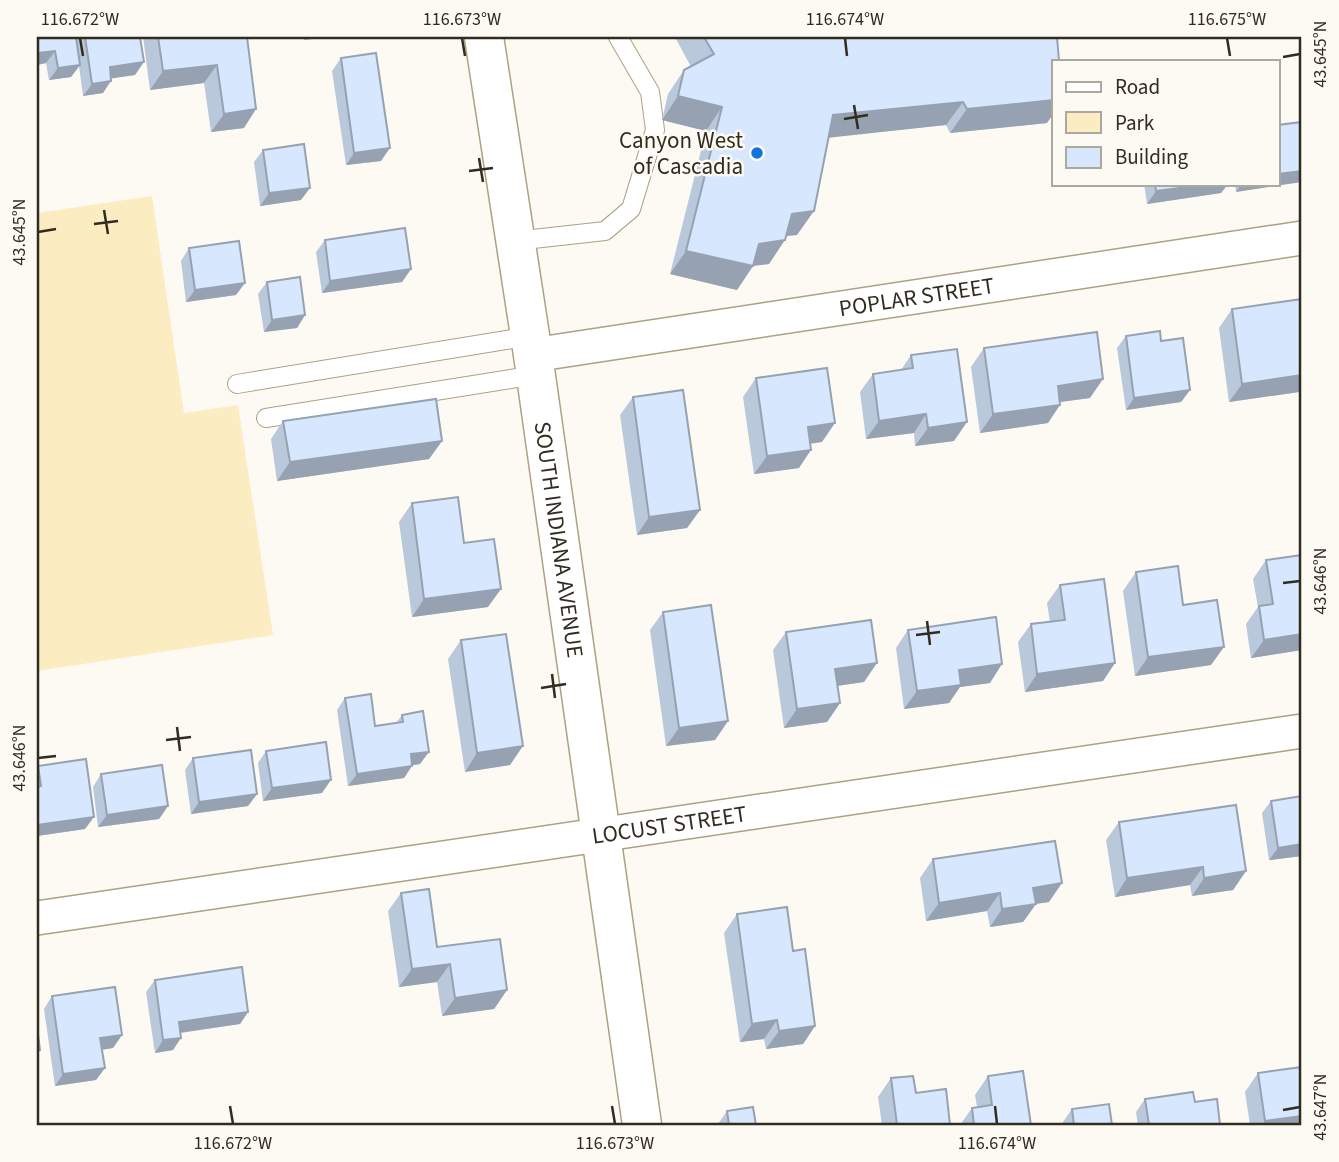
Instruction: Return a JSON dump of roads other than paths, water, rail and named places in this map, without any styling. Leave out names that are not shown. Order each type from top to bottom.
[{"type":"main road","name":"SOUTH INDIANA AVENUE","points":[[484,37],[533,355],[642,1125]]},
{"type":"street","name":"POPLAR STREET","points":[[533,355],[1302,238]]},
{"type":"street","name":"LOCUST STREET","points":[[37,918],[1302,731]]},
{"type":"lane","points":[[515,241],[605,231],[631,209],[655,130],[650,92],[618,37]]},
{"type":"lane","points":[[237,384],[533,355]]},
{"type":"lane","points":[[266,418],[533,355]]},
{"type":"place","name":"Canyon West of Cascadia","points":[[757,153]]}]
